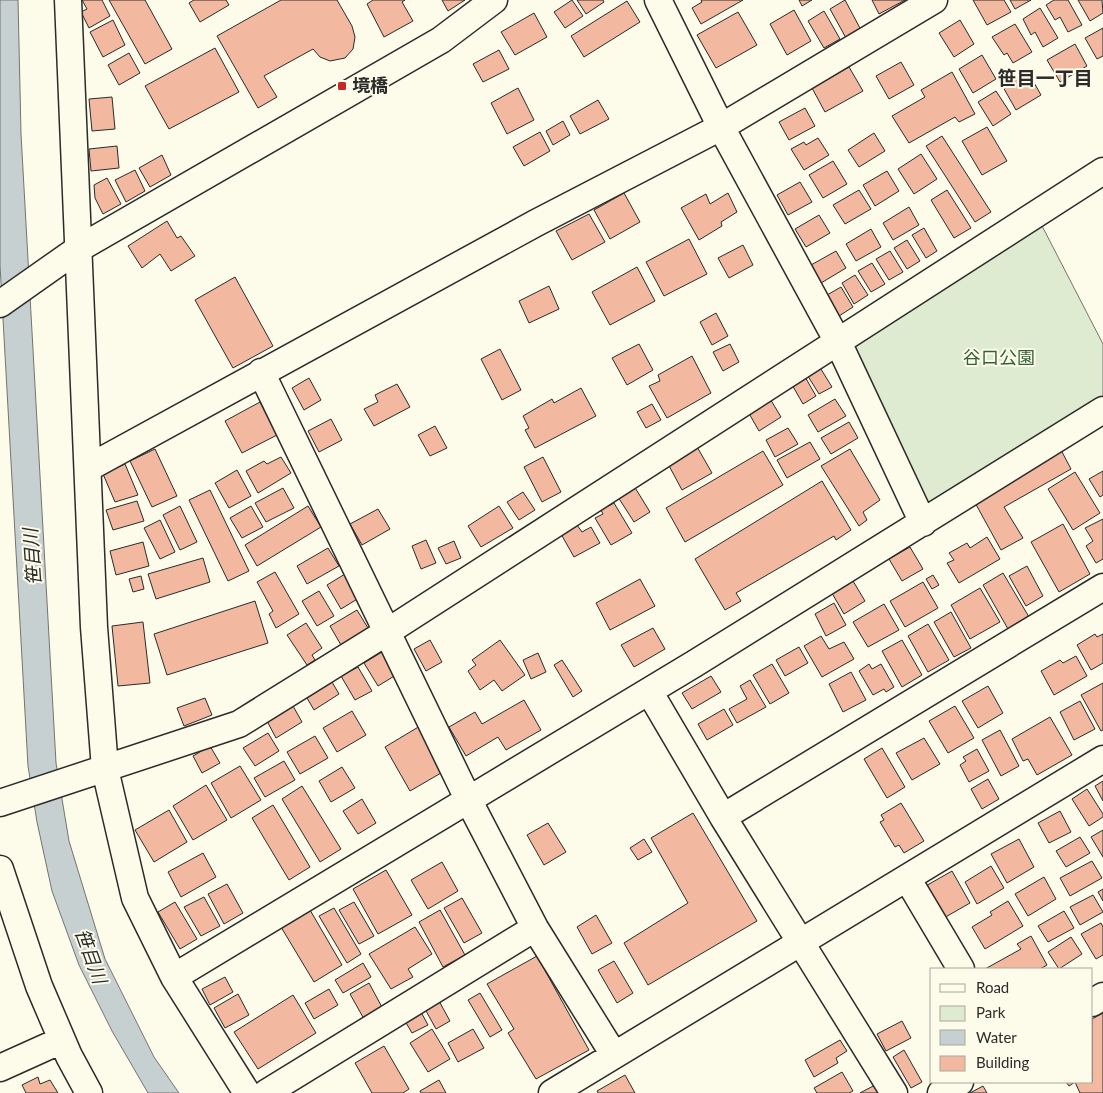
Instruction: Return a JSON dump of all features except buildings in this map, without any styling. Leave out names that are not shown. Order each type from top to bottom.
[{"type":"street","points":[[68,0],[70,254],[88,468],[100,771],[135,898],[174,977],[247,1093]]},
{"type":"street","points":[[0,304],[70,254],[441,40],[494,0]]},
{"type":"street","points":[[658,0],[721,126],[838,342],[924,523]]},
{"type":"street","points":[[88,468],[536,223],[721,126],[934,0]]},
{"type":"street","points":[[0,803],[239,724],[387,632],[1103,172]]},
{"type":"street","points":[[262,372],[469,801],[535,928],[614,1055]]},
{"type":"street","points":[[174,977],[469,801],[924,523],[1103,410]]},
{"type":"street","points":[[723,817],[1103,587]]},
{"type":"street","points":[[649,691],[723,817],[894,1093]]},
{"type":"street","points":[[552,1093],[1103,759]]},
{"type":"street","points":[[0,869],[39,986],[62,1040],[89,1093]]},
{"type":"street","points":[[906,878],[960,968]]},
{"type":"street","points":[[266,1093],[535,928]]},
{"type":"street","points":[[0,1068],[62,1040]]},
{"type":"street","points":[[941,1093],[958,1083]]},
{"type":"green space","name":"谷口公園","points":[[1040,222],[1103,344],[1103,400],[927,512],[848,345]]},
{"type":"water","name":"笹目川","points":[[0,0],[18,0],[21,134],[56,763],[69,841],[105,959],[154,1057],[179,1093],[148,1093],[112,1031],[79,965],[52,891],[37,822],[28,766],[0,265]]},
{"type":"place","name":"境橋","points":[[342,86]]},
{"type":"district","name":"笹目一丁目","points":[[1045,78]]}]
